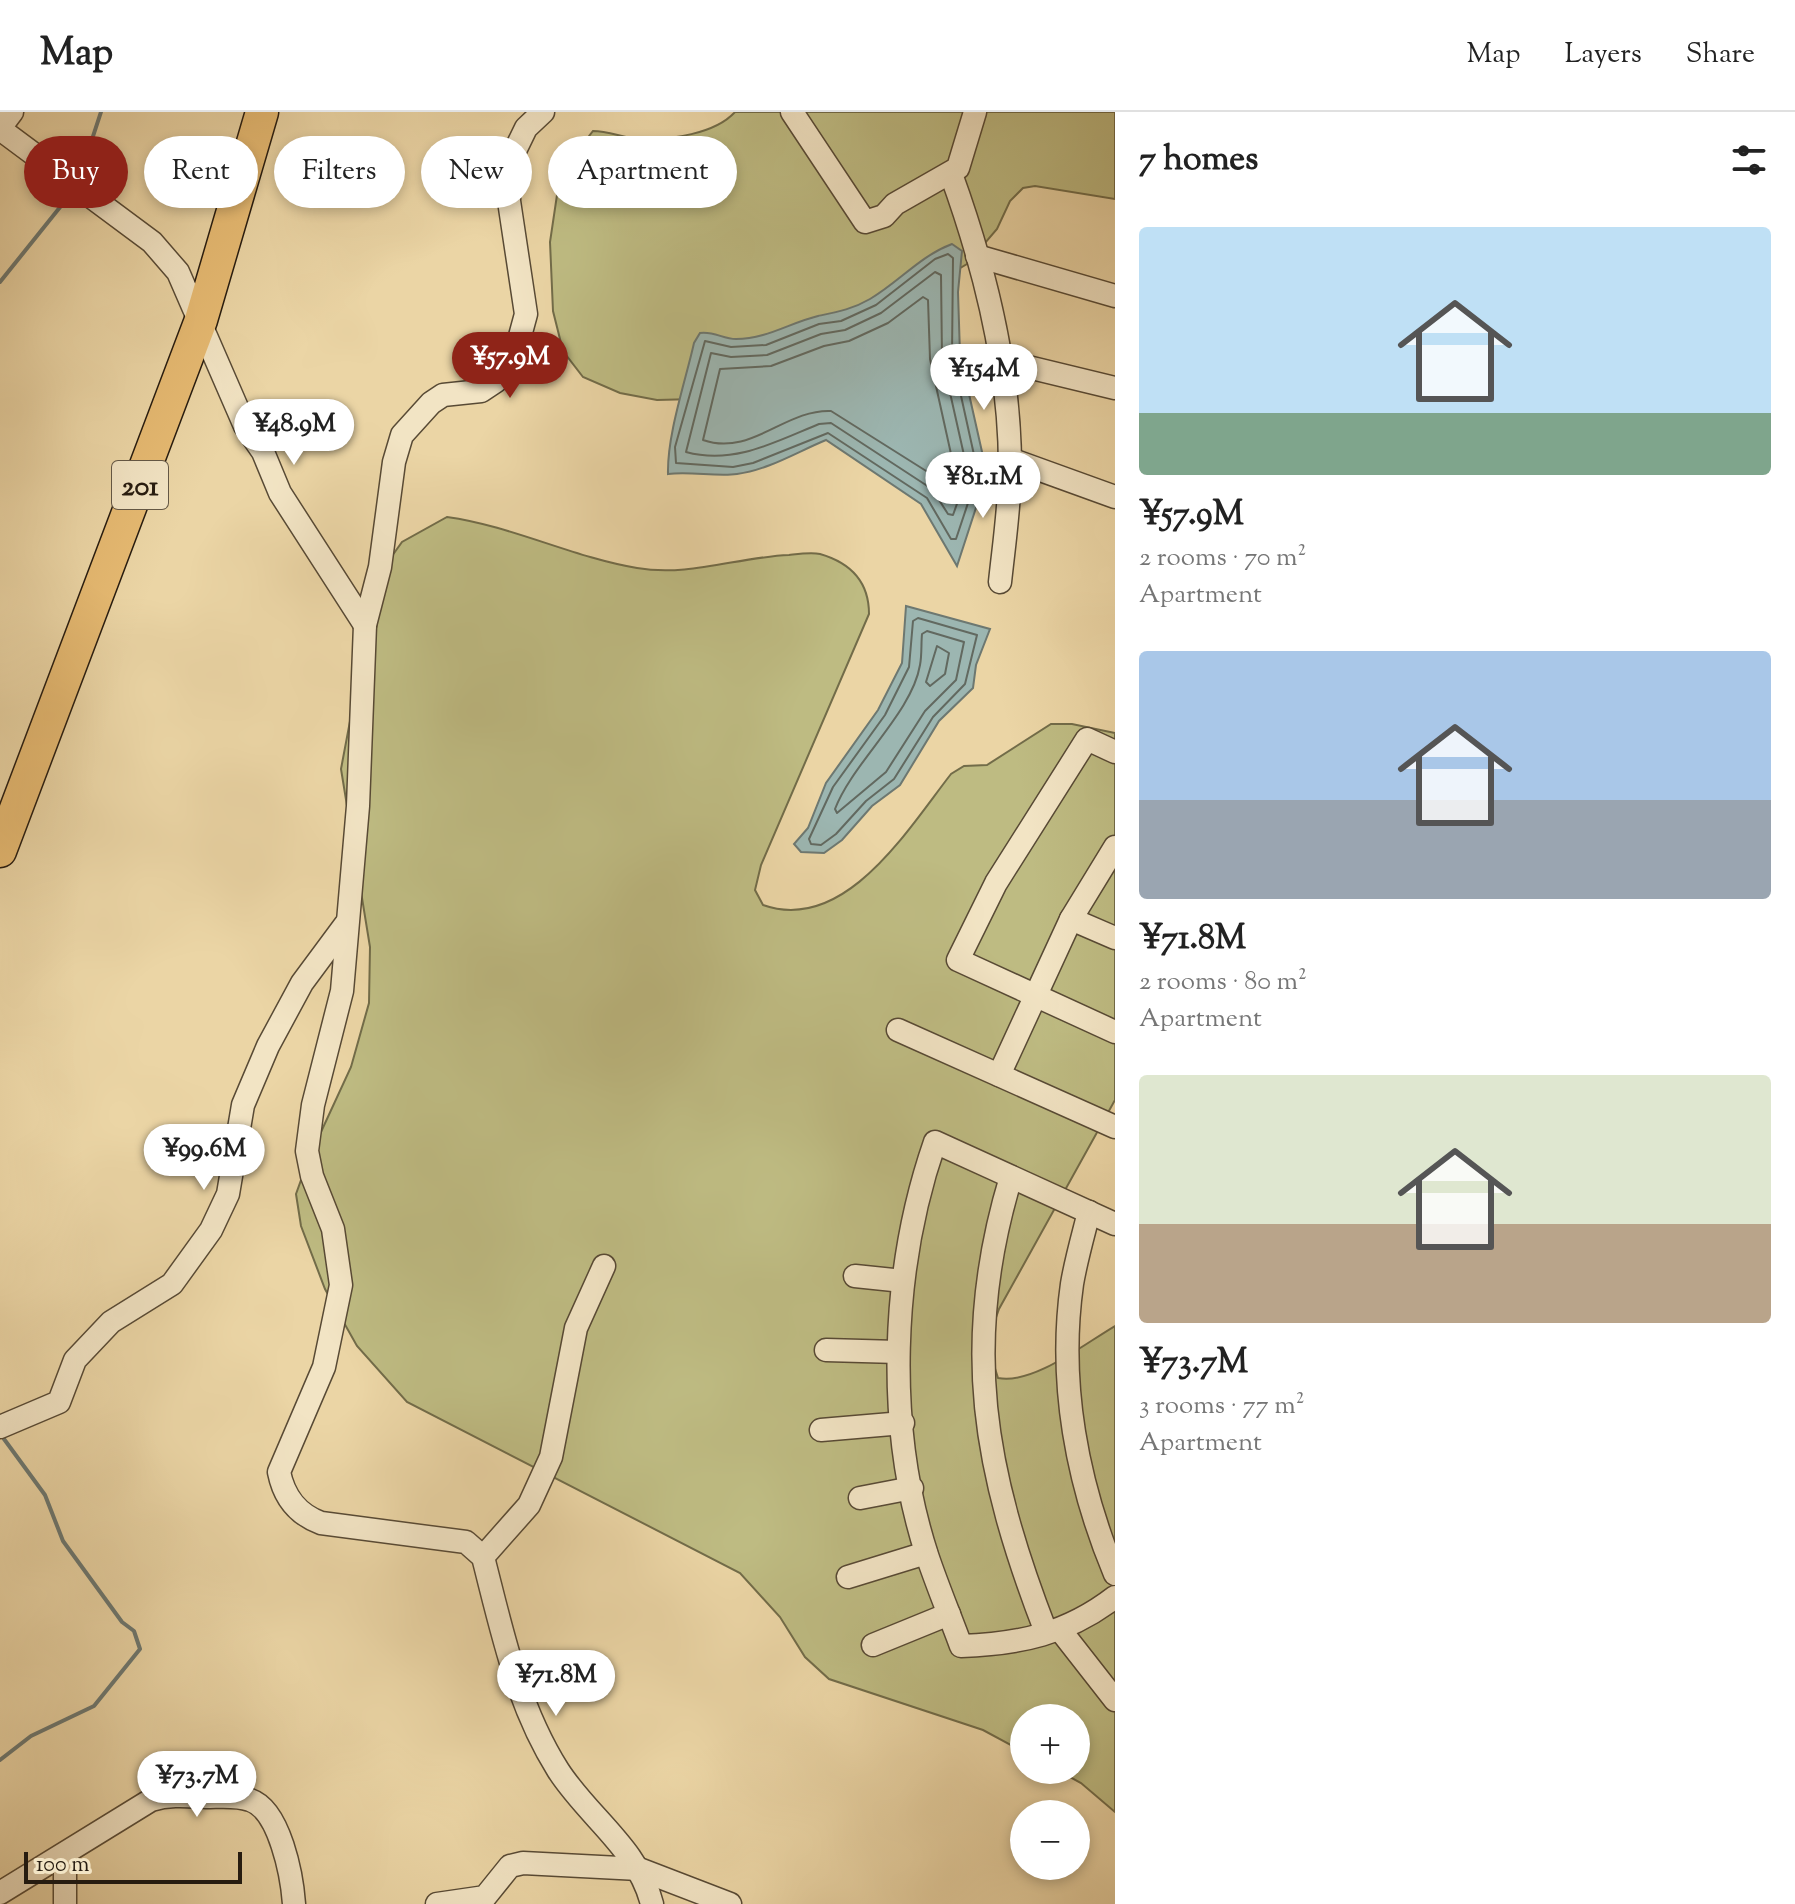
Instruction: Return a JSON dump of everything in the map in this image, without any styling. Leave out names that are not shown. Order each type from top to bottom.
[{"type":"highway","name":"201","points":[[0,851],[201,320],[262,112]]},
{"type":"street","points":[[12,112],[0,128],[152,242],[178,272],[245,426],[263,452],[280,493],[365,625]]},
{"type":"street","points":[[543,112],[526,128],[510,161],[509,201],[526,314],[516,351],[496,381],[481,391],[443,395],[431,403],[402,435],[394,462],[380,567],[365,625],[358,806],[342,991],[313,1105],[307,1151],[312,1176],[333,1229],[341,1285],[324,1367],[279,1472],[282,1486],[303,1516],[321,1523],[466,1542],[483,1557],[524,1707],[559,1772],[639,1869],[652,1904]]},
{"type":"street","points":[[792,112],[865,222],[884,216],[895,204],[958,168],[975,112]]},
{"type":"street","points":[[951,174],[977,256],[1008,415],[1010,459],[1000,582]]},
{"type":"street","points":[[977,256],[1115,296]]},
{"type":"street","points":[[999,360],[1115,388]]},
{"type":"street","points":[[1010,459],[1115,497]]},
{"type":"street","points":[[1115,752],[1087,739],[996,883],[958,960],[1115,1032]]},
{"type":"street","points":[[999,1075],[1071,919],[1115,848]]},
{"type":"street","points":[[1071,919],[1115,938]]},
{"type":"street","points":[[0,1427],[59,1402],[75,1360],[111,1322],[172,1284],[211,1230],[228,1194],[243,1105],[268,1046],[302,983],[346,924]]},
{"type":"street","points":[[898,1030],[1115,1127]]},
{"type":"street","points":[[1115,1224],[935,1142],[920,1190],[903,1281],[898,1352],[912,1488],[926,1553],[961,1646],[1002,1644],[1053,1632],[1115,1597]]},
{"type":"street","points":[[1011,1177],[993,1236],[985,1304],[985,1411],[998,1492],[1015,1552],[1053,1632],[1115,1700]]},
{"type":"street","points":[[1089,1212],[1072,1284],[1069,1387],[1077,1458],[1115,1574]]},
{"type":"street","points":[[483,1557],[529,1505],[551,1457],[576,1328],[604,1266]]},
{"type":"street","points":[[855,1276],[903,1281]]},
{"type":"street","points":[[826,1350],[898,1352]]},
{"type":"street","points":[[821,1430],[903,1423]]},
{"type":"street","points":[[860,1498],[912,1488]]},
{"type":"street","points":[[848,1577],[926,1553]]},
{"type":"street","points":[[873,1645],[949,1614]]},
{"type":"street","points":[[0,1893],[151,1800],[168,1795],[249,1799],[263,1807],[273,1821],[293,1881],[294,1904]]},
{"type":"street","points":[[65,1855],[65,1904]]},
{"type":"street","points":[[437,1904],[485,1897],[510,1866],[523,1863],[639,1869],[730,1904]]},
{"type":"shaded area","points":[[735,112],[1115,112],[1115,199],[1035,186],[1023,188],[1010,201],[997,229],[967,264],[893,307],[695,399],[657,400],[620,393],[583,377],[563,351],[553,311],[550,242],[555,208],[737,208],[737,136],[682,136],[726,120]]},
{"type":"shaded area","points":[[593,131],[622,136],[589,136]]},
{"type":"shaded area","points":[[447,517],[495,527],[589,557],[637,568],[676,570],[813,553],[841,563],[856,575],[866,592],[869,614],[761,865],[755,890],[763,905],[793,910],[821,904],[847,891],[872,871],[951,774],[964,766],[987,765],[1051,724],[1072,724],[1115,733],[1115,1100],[999,1309],[987,1343],[998,1378],[1012,1379],[1058,1361],[1115,1326],[1115,1812],[1082,1784],[1090,1784],[1090,1704],[1010,1704],[1010,1744],[983,1730],[829,1679],[805,1657],[780,1617],[740,1573],[407,1402],[357,1346],[325,1289],[301,1226],[296,1194],[351,1067],[369,1003],[370,947],[341,769],[387,563],[402,542]]},
{"type":"water","points":[[952,244],[962,251],[958,292],[960,354],[987,474],[957,566],[921,504],[826,440],[749,472],[729,475],[668,474],[677,409],[694,343],[700,333],[731,339],[747,338],[851,308],[870,299],[930,255]]},
{"type":"water","points":[[906,606],[990,629],[976,665],[973,688],[939,721],[900,785],[872,806],[842,840],[824,853],[801,852],[794,844],[808,828],[826,783],[878,710],[902,663]]},
{"type":"waterway","points":[[93,136],[101,112]]},
{"type":"waterway","points":[[0,282],[59,208]]},
{"type":"waterway","points":[[0,1760],[31,1736],[94,1706],[140,1649],[134,1631],[122,1622],[63,1541],[45,1495],[4,1439]]}]
